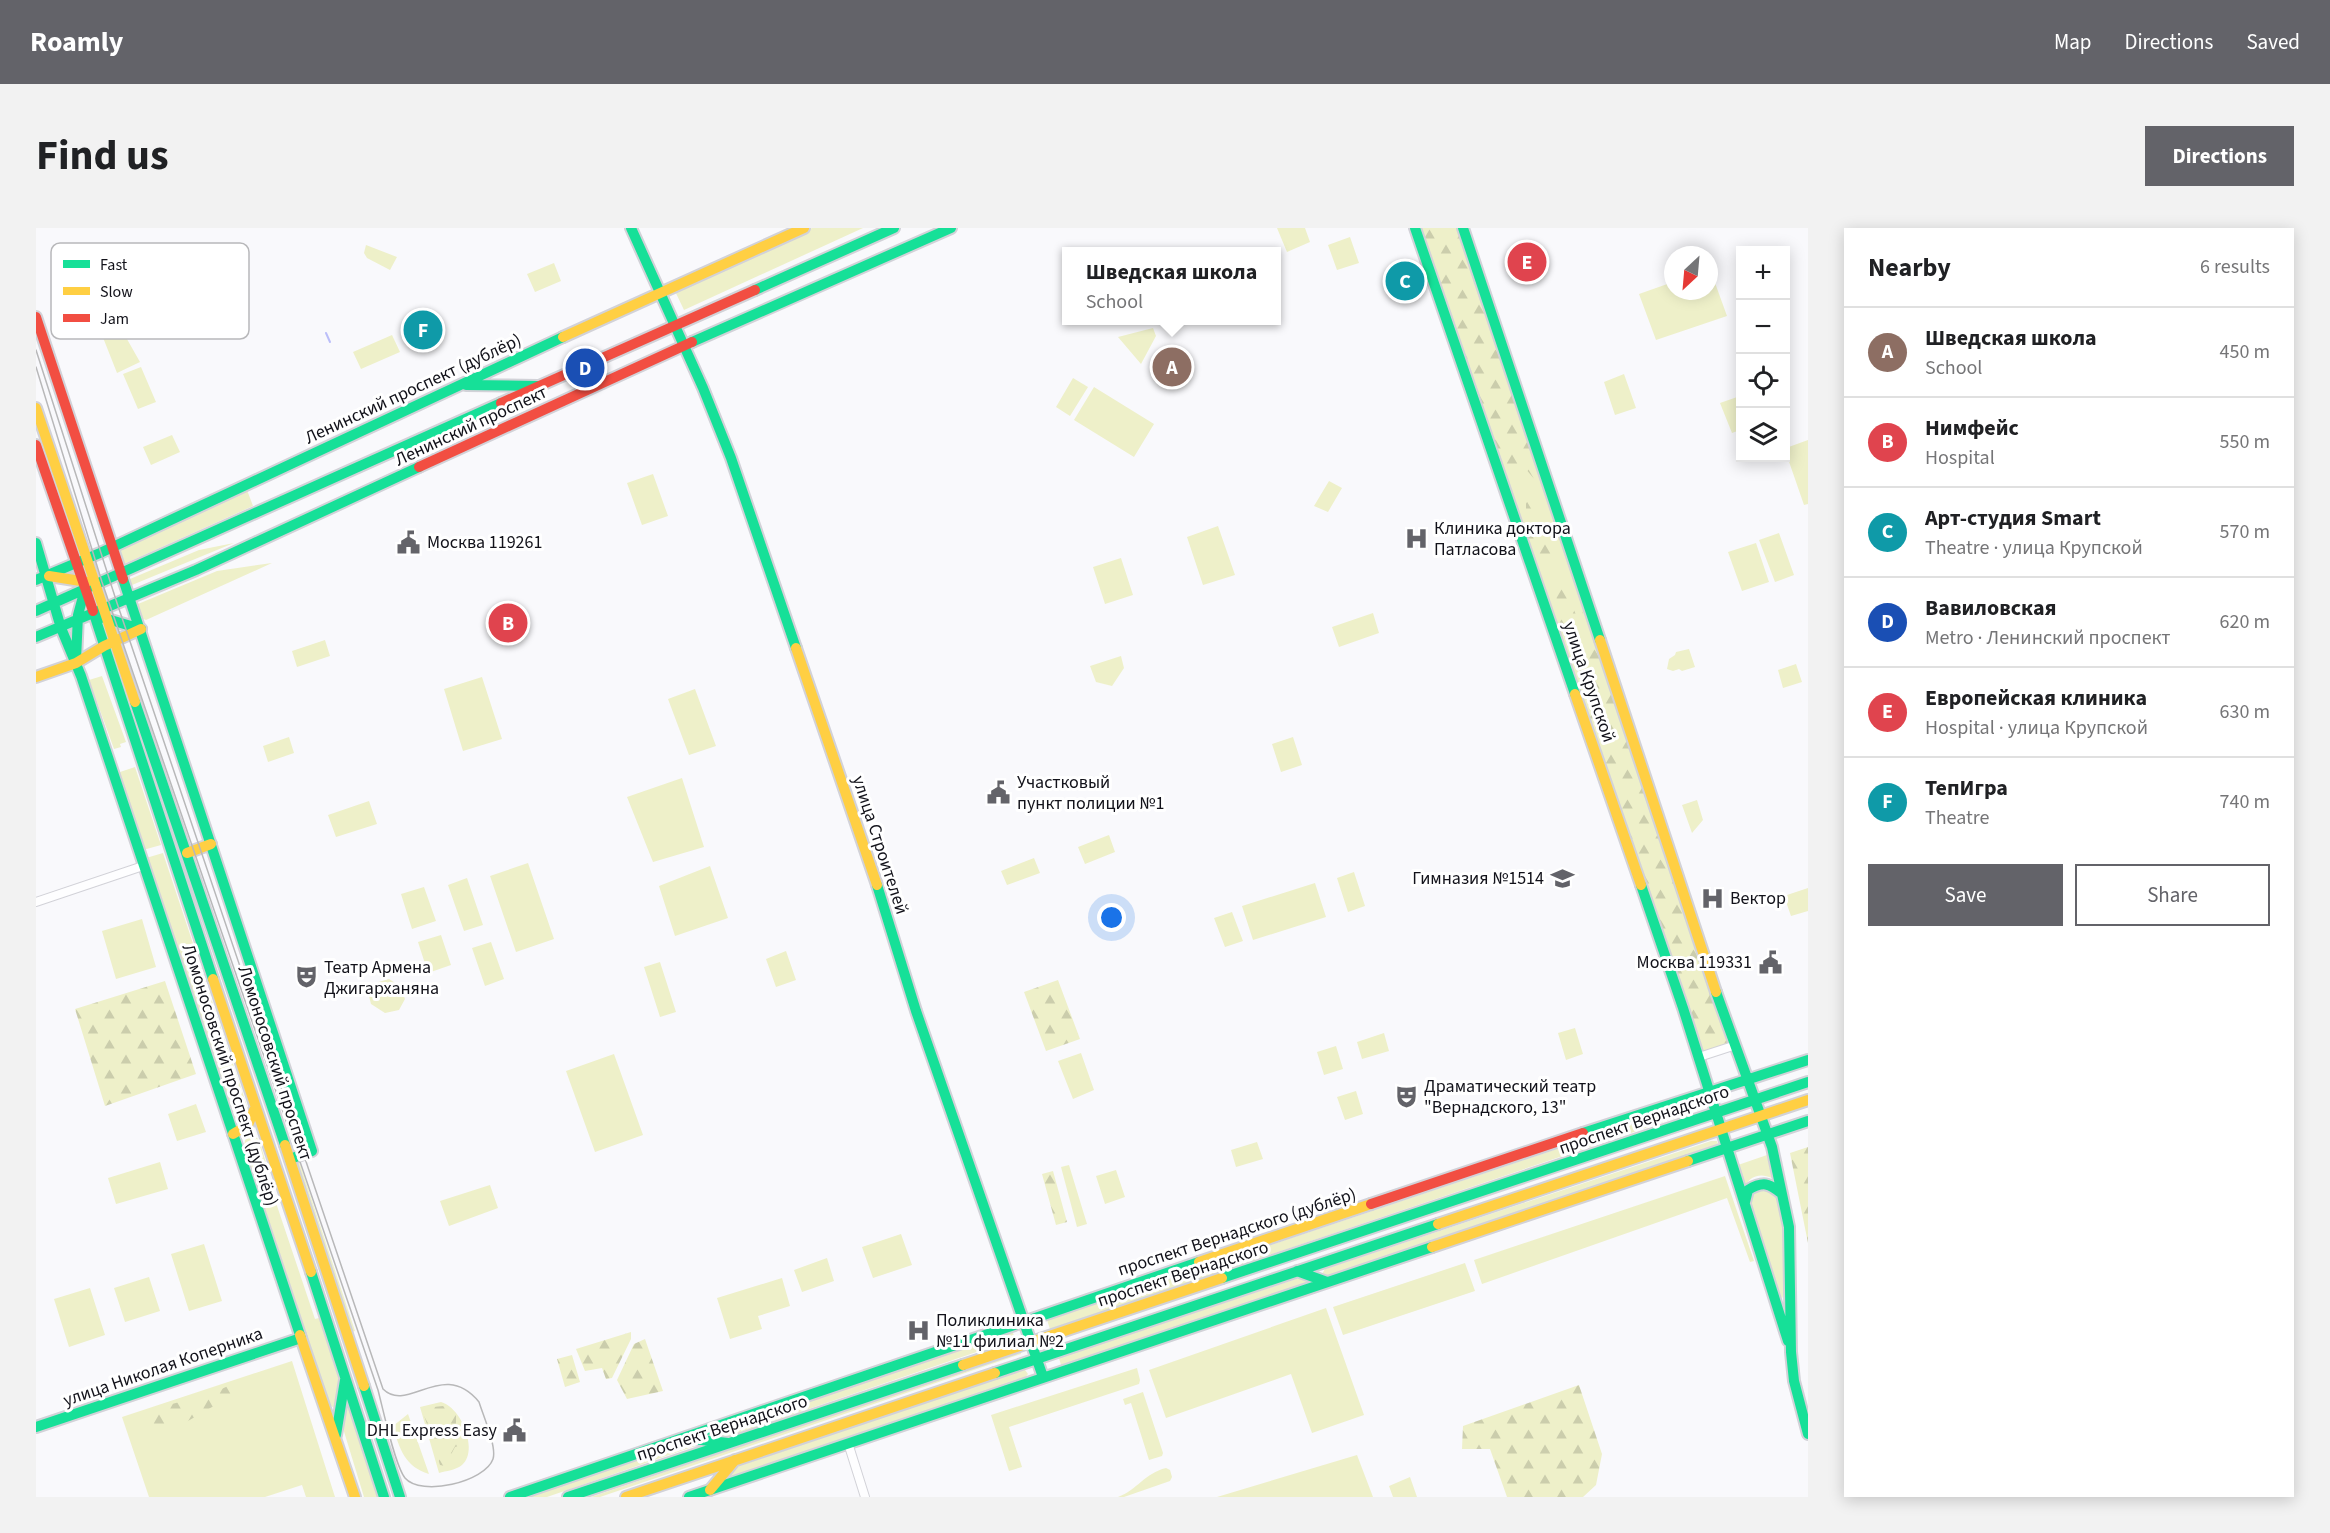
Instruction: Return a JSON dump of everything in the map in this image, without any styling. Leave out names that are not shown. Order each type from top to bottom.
[{"type":"street","name":"улица Строителей","points":[[631,228],[734,466],[864,845],[916,1011],[1043,1377]]},
{"type":"street","name":"Ленинский проспект (дублёр)","points":[[41,578],[660,292],[804,228]]},
{"type":"street","name":"Ленинский проспект","points":[[36,610],[894,228]]},
{"type":"street","name":"Ленинский проспект","points":[[36,637],[93,614],[106,614],[130,597],[228,555],[684,346],[951,228]]},
{"type":"street","name":"улица Крупской","points":[[1415,228],[1699,1057],[1791,1352]]},
{"type":"street","name":"улица Крупской","points":[[1463,228],[1768,1135],[1782,1194],[1791,1252],[1791,1352]]},
{"type":"street","points":[[36,317],[39,332],[112,546]]},
{"type":"street","points":[[462,384],[541,386]]},
{"type":"street","points":[[36,408],[88,585],[81,598],[76,663]]},
{"type":"street","points":[[36,445],[82,561]]},
{"type":"street","points":[[36,543],[41,578],[54,603],[61,628]]},
{"type":"street","name":"Ломоносовский проспект (дублёр)","points":[[112,546],[312,1151],[290,1158]]},
{"type":"street","points":[[41,578],[88,585]]},
{"type":"street","name":"Ломоносовский проспект","points":[[88,585],[93,614],[384,1497]]},
{"type":"street","name":"Ломоносовский проспект","points":[[88,585],[106,614],[116,640],[290,1158],[399,1496]]},
{"type":"street","points":[[106,614],[141,629]]},
{"type":"street","name":"Ломоносовский проспект (дублёр)","points":[[61,628],[76,663],[248,1184],[355,1497]]},
{"type":"street","points":[[36,677],[76,663],[104,646],[141,629]]},
{"type":"street","points":[[187,854],[211,844]]},
{"type":"street","points":[[36,902],[143,866]]},
{"type":"street","points":[[190,908],[194,900],[199,899],[204,903]]},
{"type":"street","points":[[1699,1057],[1736,1045]]},
{"type":"street","name":"проспект Вернадского (дублёр)","points":[[510,1497],[1024,1320],[1748,1078],[1808,1060]]},
{"type":"street","name":"проспект Вернадского","points":[[568,1497],[1808,1082]]},
{"type":"street","name":"проспект Вернадского","points":[[626,1497],[1808,1100]]},
{"type":"street","points":[[233,1134],[244,1130],[251,1124],[254,1106]]},
{"type":"street","points":[[261,1125],[266,1129],[272,1129],[277,1119]]},
{"type":"street","points":[[689,1497],[1808,1121]]},
{"type":"street","points":[[1745,1203],[1748,1190],[1759,1183],[1770,1184],[1782,1194]]},
{"type":"street","points":[[1297,1271],[1327,1282]]},
{"type":"street","name":"улица Николая Коперника","points":[[36,1427],[301,1338]]},
{"type":"street","points":[[1791,1352],[1797,1391],[1808,1434]]},
{"type":"street","points":[[336,1441],[345,1373]]},
{"type":"street","name":"проспект Вернадского (дублёр)","points":[[678,1438],[728,1443]]},
{"type":"street","points":[[848,1443],[865,1497]]},
{"type":"street","points":[[709,1490],[735,1460]]},
{"type":"green space","points":[[812,228],[863,228],[684,310],[674,289]]},
{"type":"green space","points":[[1277,228],[1305,228],[1310,242],[1287,252]]},
{"type":"green space","points":[[1421,228],[1459,228],[1731,1043],[1701,1054]]},
{"type":"green space","points":[[1422,228],[1459,228],[1542,488],[1524,467],[1507,479]]},
{"type":"green space","points":[[1350,237],[1359,263],[1337,270],[1328,245]]},
{"type":"green space","points":[[366,245],[397,257],[390,270],[367,258],[364,253]]},
{"type":"green space","points":[[554,263],[561,281],[535,292],[527,274]]},
{"type":"green space","points":[[1664,285],[1664,300],[1718,300],[1718,291],[1727,316],[1656,340],[1639,294]]},
{"type":"green space","points":[[1153,328],[1156,336],[1141,364],[1118,337]]},
{"type":"green space","points":[[392,335],[400,352],[361,369],[353,352]]},
{"type":"green space","points":[[104,339],[127,339],[140,362],[117,373]]},
{"type":"green space","points":[[141,367],[156,402],[138,409],[123,374]]},
{"type":"green space","points":[[1624,374],[1636,408],[1615,415],[1604,382]]},
{"type":"green space","points":[[1073,378],[1088,387],[1070,416],[1056,407]]},
{"type":"green space","points":[[1094,387],[1154,424],[1134,457],[1074,420]]},
{"type":"green space","points":[[1736,397],[1736,432],[1732,433],[1720,403]]},
{"type":"green space","points":[[172,435],[180,452],[151,465],[143,447]]},
{"type":"green space","points":[[1808,440],[1808,504],[1804,505],[1789,462],[1790,447]]},
{"type":"green space","points":[[653,474],[668,516],[642,525],[627,483]]},
{"type":"green space","points":[[1329,481],[1342,488],[1328,512],[1314,506]]},
{"type":"green space","points":[[247,490],[253,506],[124,564],[119,562],[116,548]]},
{"type":"green space","points":[[1526,500],[1556,551],[1540,562],[1526,534]]},
{"type":"green space","points":[[1218,526],[1235,575],[1203,585],[1187,537]]},
{"type":"green space","points":[[1779,533],[1794,575],[1775,582],[1759,540]]},
{"type":"green space","points":[[234,543],[130,585],[130,579],[199,550]]},
{"type":"green space","points":[[1756,543],[1769,582],[1742,591],[1728,552]]},
{"type":"green space","points":[[1121,558],[1133,595],[1105,604],[1093,567]]},
{"type":"green space","points":[[272,563],[146,620],[141,618],[138,604],[217,571]]},
{"type":"green space","points":[[1573,571],[1729,1042],[1702,1051],[1575,682],[1590,645]]},
{"type":"green space","points":[[1563,584],[1579,622],[1570,640],[1552,611],[1558,603],[1552,586]]},
{"type":"green space","points":[[1373,613],[1379,633],[1339,647],[1332,627]]},
{"type":"green space","points":[[325,640],[330,656],[297,667],[292,651]]},
{"type":"green space","points":[[1689,649],[1695,667],[1682,671],[1667,669],[1669,659],[1676,652]]},
{"type":"green space","points":[[1121,656],[1124,668],[1112,686],[1096,682],[1090,666]]},
{"type":"green space","points":[[1796,664],[1802,682],[1783,688],[1778,670]]},
{"type":"green space","points":[[102,676],[126,742],[114,749],[89,680]]},
{"type":"green space","points":[[482,677],[502,739],[463,751],[444,689]]},
{"type":"green space","points":[[695,689],[716,746],[689,755],[668,699]]},
{"type":"green space","points":[[289,737],[294,753],[268,762],[263,746]]},
{"type":"green space","points":[[1293,737],[1302,765],[1281,772],[1272,744]]},
{"type":"green space","points":[[135,767],[161,845],[143,850],[117,773]]},
{"type":"green space","points":[[682,778],[704,847],[653,862],[627,797]]},
{"type":"green space","points":[[1697,800],[1703,820],[1692,833],[1682,805]]},
{"type":"green space","points":[[369,801],[377,824],[336,837],[328,815]]},
{"type":"green space","points":[[1109,835],[1115,852],[1085,864],[1078,847]]},
{"type":"green space","points":[[163,853],[250,1115],[242,1125],[234,1121],[146,858]]},
{"type":"green space","points":[[1034,858],[1040,873],[1007,885],[1001,871]]},
{"type":"green space","points":[[528,863],[554,939],[516,952],[490,876]]},
{"type":"green space","points":[[710,866],[728,918],[675,936],[659,886]]},
{"type":"green space","points":[[1354,872],[1365,906],[1348,912],[1337,878]]},
{"type":"green space","points":[[467,878],[483,925],[464,931],[448,885]]},
{"type":"green space","points":[[1315,883],[1326,917],[1253,940],[1242,906]]},
{"type":"green space","points":[[424,887],[436,921],[412,929],[401,894]]},
{"type":"green space","points":[[1808,888],[1808,911],[1791,916],[1784,896]]},
{"type":"green space","points":[[1232,912],[1243,941],[1225,947],[1214,918]]},
{"type":"green space","points":[[142,919],[156,967],[116,979],[102,931]]},
{"type":"green space","points":[[441,935],[451,965],[428,973],[418,942]]},
{"type":"green space","points":[[491,942],[504,979],[485,986],[472,948]]},
{"type":"green space","points":[[786,951],[796,980],[776,987],[766,959]]},
{"type":"green space","points":[[660,962],[676,1012],[660,1017],[644,967]]},
{"type":"green space","points":[[389,979],[400,986],[405,999],[399,1010],[385,1013],[371,1004],[368,992],[375,983]]},
{"type":"green space","points":[[1058,980],[1080,1039],[1046,1051],[1024,992]]},
{"type":"green space","points":[[165,981],[196,1074],[105,1106],[75,1009]]},
{"type":"green space","points":[[1575,1028],[1583,1054],[1566,1060],[1558,1033]]},
{"type":"green space","points":[[1384,1033],[1389,1051],[1362,1059],[1357,1042]]},
{"type":"green space","points":[[1336,1046],[1343,1069],[1324,1075],[1317,1052]]},
{"type":"green space","points":[[1081,1053],[1094,1090],[1073,1099],[1058,1061]]},
{"type":"green space","points":[[614,1054],[643,1135],[595,1152],[566,1071]]},
{"type":"green space","points":[[1356,1091],[1363,1114],[1345,1120],[1337,1097]]},
{"type":"green space","points":[[1703,1100],[1706,1104],[1702,1109],[1050,1329],[1047,1320]]},
{"type":"green space","points":[[196,1104],[206,1132],[177,1141],[168,1114]]},
{"type":"green space","points":[[249,1135],[259,1140],[269,1172],[266,1173],[315,1319],[319,1318],[341,1386],[334,1408],[330,1405],[244,1145]]},
{"type":"green space","points":[[1711,1141],[1717,1141],[1718,1144],[1327,1276],[1322,1274],[1325,1269]]},
{"type":"green space","points":[[1257,1142],[1263,1159],[1236,1167],[1231,1150]]},
{"type":"green space","points":[[1808,1147],[1808,1243],[1790,1153]]},
{"type":"green space","points":[[1767,1155],[1772,1178],[1757,1176],[1750,1179],[1745,1186],[1738,1165]]},
{"type":"green space","points":[[298,1158],[355,1331],[352,1332],[294,1159]]},
{"type":"green space","points":[[160,1162],[168,1189],[116,1204],[108,1178]]},
{"type":"green space","points":[[1069,1165],[1087,1224],[1077,1227],[1061,1167]]},
{"type":"green space","points":[[1116,1170],[1125,1197],[1105,1204],[1096,1176]]},
{"type":"green space","points":[[1053,1171],[1067,1222],[1056,1225],[1042,1174]]},
{"type":"green space","points":[[1725,1176],[1754,1261],[1750,1262],[1727,1198],[1482,1284],[1474,1260]]},
{"type":"green space","points":[[490,1185],[498,1208],[449,1226],[440,1201]]},
{"type":"green space","points":[[1764,1186],[1775,1192],[1784,1231],[1787,1274],[1782,1299],[1750,1205],[1752,1193]]},
{"type":"green space","points":[[901,1234],[912,1265],[873,1278],[862,1247]]},
{"type":"green space","points":[[204,1244],[222,1301],[189,1311],[171,1254]]},
{"type":"green space","points":[[827,1258],[834,1281],[802,1292],[794,1270]]},
{"type":"green space","points":[[1465,1263],[1475,1291],[1343,1335],[1333,1307]]},
{"type":"green space","points":[[149,1277],[160,1311],[125,1322],[114,1288]]},
{"type":"green space","points":[[1302,1277],[1308,1280],[1305,1285],[1061,1365],[1059,1358]]},
{"type":"green space","points":[[782,1278],[790,1306],[758,1316],[762,1329],[730,1339],[717,1298]]},
{"type":"green space","points":[[90,1288],[105,1335],[69,1347],[54,1299]]},
{"type":"green space","points":[[1326,1308],[1364,1415],[1312,1433],[1291,1374],[1166,1418],[1149,1370]]},
{"type":"green space","points":[[631,1332],[631,1339],[612,1378],[606,1379],[602,1368],[585,1371],[576,1349]]},
{"type":"green space","points":[[1007,1333],[1013,1333],[1014,1336],[1009,1341],[720,1439],[717,1432]]},
{"type":"green space","points":[[645,1339],[663,1391],[627,1399],[617,1380],[634,1344]]},
{"type":"green space","points":[[1021,1351],[1021,1354],[600,1497],[591,1497]]},
{"type":"green space","points":[[572,1355],[580,1382],[565,1387],[557,1359]]},
{"type":"green space","points":[[292,1361],[335,1497],[306,1497],[302,1485],[265,1497],[149,1497],[122,1417]]},
{"type":"green space","points":[[1137,1368],[1139,1384],[1009,1427],[1022,1467],[1009,1471],[991,1415]]},
{"type":"green space","points":[[1022,1370],[1028,1374],[1024,1379],[731,1478],[729,1473],[739,1466]]},
{"type":"green space","points":[[232,1384],[241,1385],[241,1394],[212,1407],[169,1432],[152,1427],[139,1416],[209,1394]]},
{"type":"green space","points":[[1579,1385],[1602,1454],[1596,1485],[1583,1497],[1507,1497],[1490,1449],[1462,1449],[1463,1426]]},
{"type":"green space","points":[[1143,1392],[1163,1453],[1162,1456],[1149,1460],[1131,1403],[1125,1405],[1123,1399]]},
{"type":"green space","points":[[441,1402],[455,1412],[461,1420],[469,1450],[462,1465],[439,1473],[420,1407]]},
{"type":"green space","points":[[346,1405],[350,1406],[379,1497],[364,1497],[342,1425]]},
{"type":"green space","points":[[443,1406],[451,1409],[456,1416],[456,1429],[464,1444],[455,1447],[445,1466],[440,1465],[423,1412],[424,1408]]},
{"type":"green space","points":[[408,1414],[429,1474],[409,1462],[398,1442],[393,1426]]},
{"type":"green space","points":[[681,1442],[698,1445],[547,1497],[520,1497]]},
{"type":"green space","points":[[1357,1455],[1373,1497],[1217,1497]]},
{"type":"green space","points":[[1166,1468],[1170,1470],[1172,1477],[1170,1481],[1118,1497],[1152,1474]]},
{"type":"green space","points":[[1410,1477],[1417,1497],[1393,1497],[1389,1486]]},
{"type":"waterway","points":[[326,333],[330,342]]},
{"type":"tram line","points":[[36,350],[117,603],[383,1389],[393,1395],[403,1395],[439,1385],[452,1385],[466,1390],[479,1402],[494,1454],[488,1467],[466,1480],[438,1486],[413,1484],[405,1478],[397,1462],[378,1390],[102,582],[36,367]]},
{"type":"traffic: fast","points":[[631,228],[703,388],[731,458],[796,648]]},
{"type":"traffic: fast","points":[[755,290],[894,228]]},
{"type":"traffic: fast","points":[[692,342],[951,228]]},
{"type":"traffic: fast","points":[[1415,228],[1575,694]]},
{"type":"traffic: fast","points":[[1463,228],[1600,640]]},
{"type":"traffic: fast","points":[[36,580],[100,553],[563,337]]},
{"type":"traffic: fast","points":[[466,385],[538,386]]},
{"type":"traffic: fast","points":[[36,611],[501,403]]},
{"type":"traffic: fast","points":[[36,637],[196,570],[419,467]]},
{"type":"traffic: fast","points":[[36,543],[61,628],[81,676],[300,1335]]},
{"type":"traffic: fast","points":[[123,579],[312,1151],[290,1159]]},
{"type":"traffic: fast","points":[[76,660],[78,615],[85,589]]},
{"type":"traffic: fast","points":[[93,611],[213,979]]},
{"type":"traffic: fast","points":[[104,618],[141,629]]},
{"type":"traffic: fast","points":[[135,702],[285,1145]]},
{"type":"traffic: fast","points":[[877,885],[916,1011],[1043,1377]]},
{"type":"traffic: fast","points":[[1641,885],[1683,1008],[1788,1341]]},
{"type":"traffic: fast","points":[[1716,992],[1772,1147],[1789,1227],[1791,1352],[1794,1381],[1808,1434]]},
{"type":"traffic: fast","points":[[1583,1133],[1808,1060]]},
{"type":"traffic: fast","points":[[1222,1278],[1808,1082]]},
{"type":"traffic: fast","points":[[1688,1161],[1808,1121]]},
{"type":"traffic: fast","points":[[1745,1202],[1748,1190],[1762,1184],[1773,1187],[1782,1194]]},
{"type":"traffic: fast","points":[[995,1373],[1438,1224]]},
{"type":"traffic: fast","points":[[689,1497],[1432,1247]]},
{"type":"traffic: fast","points":[[510,1497],[1199,1262]]},
{"type":"traffic: fast","points":[[1297,1271],[1327,1282]]},
{"type":"traffic: fast","points":[[311,1272],[384,1497]]},
{"type":"traffic: fast","points":[[36,1427],[301,1338]]},
{"type":"traffic: fast","points":[[568,1497],[963,1365]]},
{"type":"traffic: fast","points":[[336,1435],[345,1380]]},
{"type":"traffic: fast","points":[[364,1386],[400,1497]]},
{"type":"traffic: fast","points":[[684,1438],[728,1443]]},
{"type":"traffic: slow","points":[[563,337],[804,228]]},
{"type":"traffic: slow","points":[[36,408],[135,702]]},
{"type":"traffic: slow","points":[[49,576],[87,582]]},
{"type":"traffic: slow","points":[[36,677],[76,663],[104,646],[141,629]]},
{"type":"traffic: slow","points":[[1600,640],[1716,992]]},
{"type":"traffic: slow","points":[[796,648],[877,885]]},
{"type":"traffic: slow","points":[[1575,694],[1641,885]]},
{"type":"traffic: slow","points":[[187,853],[211,844]]},
{"type":"traffic: slow","points":[[213,979],[311,1272]]},
{"type":"traffic: slow","points":[[1438,1224],[1808,1100]]},
{"type":"traffic: slow","points":[[233,1134],[248,1125],[254,1110]]},
{"type":"traffic: slow","points":[[285,1145],[364,1386]]},
{"type":"traffic: slow","points":[[1432,1247],[1688,1161]]},
{"type":"traffic: slow","points":[[1199,1262],[1371,1204]]},
{"type":"traffic: slow","points":[[963,1365],[1222,1278]]},
{"type":"traffic: slow","points":[[300,1335],[355,1497]]},
{"type":"traffic: slow","points":[[626,1497],[995,1373]]},
{"type":"traffic: slow","points":[[710,1490],[735,1460]]},
{"type":"traffic: jam","points":[[501,403],[755,290]]},
{"type":"traffic: jam","points":[[36,317],[123,579]]},
{"type":"traffic: jam","points":[[419,467],[692,342]]},
{"type":"traffic: jam","points":[[36,445],[93,611]]},
{"type":"traffic: jam","points":[[1371,1204],[1583,1133]]},
{"type":"place","name":"Европейская клиника","points":[[1527,262]]},
{"type":"place","name":"Арт-студия Smart","points":[[1405,281]]},
{"type":"place","name":"ТепИгра","points":[[423,330]]},
{"type":"place","name":"Шведская школа","points":[[1172,367]]},
{"type":"place","name":"Вавиловская","points":[[585,368]]},
{"type":"place","name":"Клиника доктора Патласова","points":[[1416,538]]},
{"type":"place","name":"Москва 119261","points":[[409,542]]},
{"type":"place","name":"Нимфейс","points":[[508,623]]},
{"type":"place","name":"Участковый пункт полиции №1","points":[[999,792]]},
{"type":"place","name":"Гимназия №1514","points":[[1562,878]]},
{"type":"place","name":"Вектор","points":[[1712,898]]},
{"type":"place","name":"Москва 119331","points":[[1770,962]]},
{"type":"place","name":"Театр Армена Джигарханяна","points":[[306,977]]},
{"type":"place","name":"Драматический театр \"Вернадского, 13\"","points":[[1406,1096]]},
{"type":"place","name":"Поликлиника №11 филиал №2","points":[[918,1330]]},
{"type":"place","name":"DHL Express Easy","points":[[515,1430]]}]
